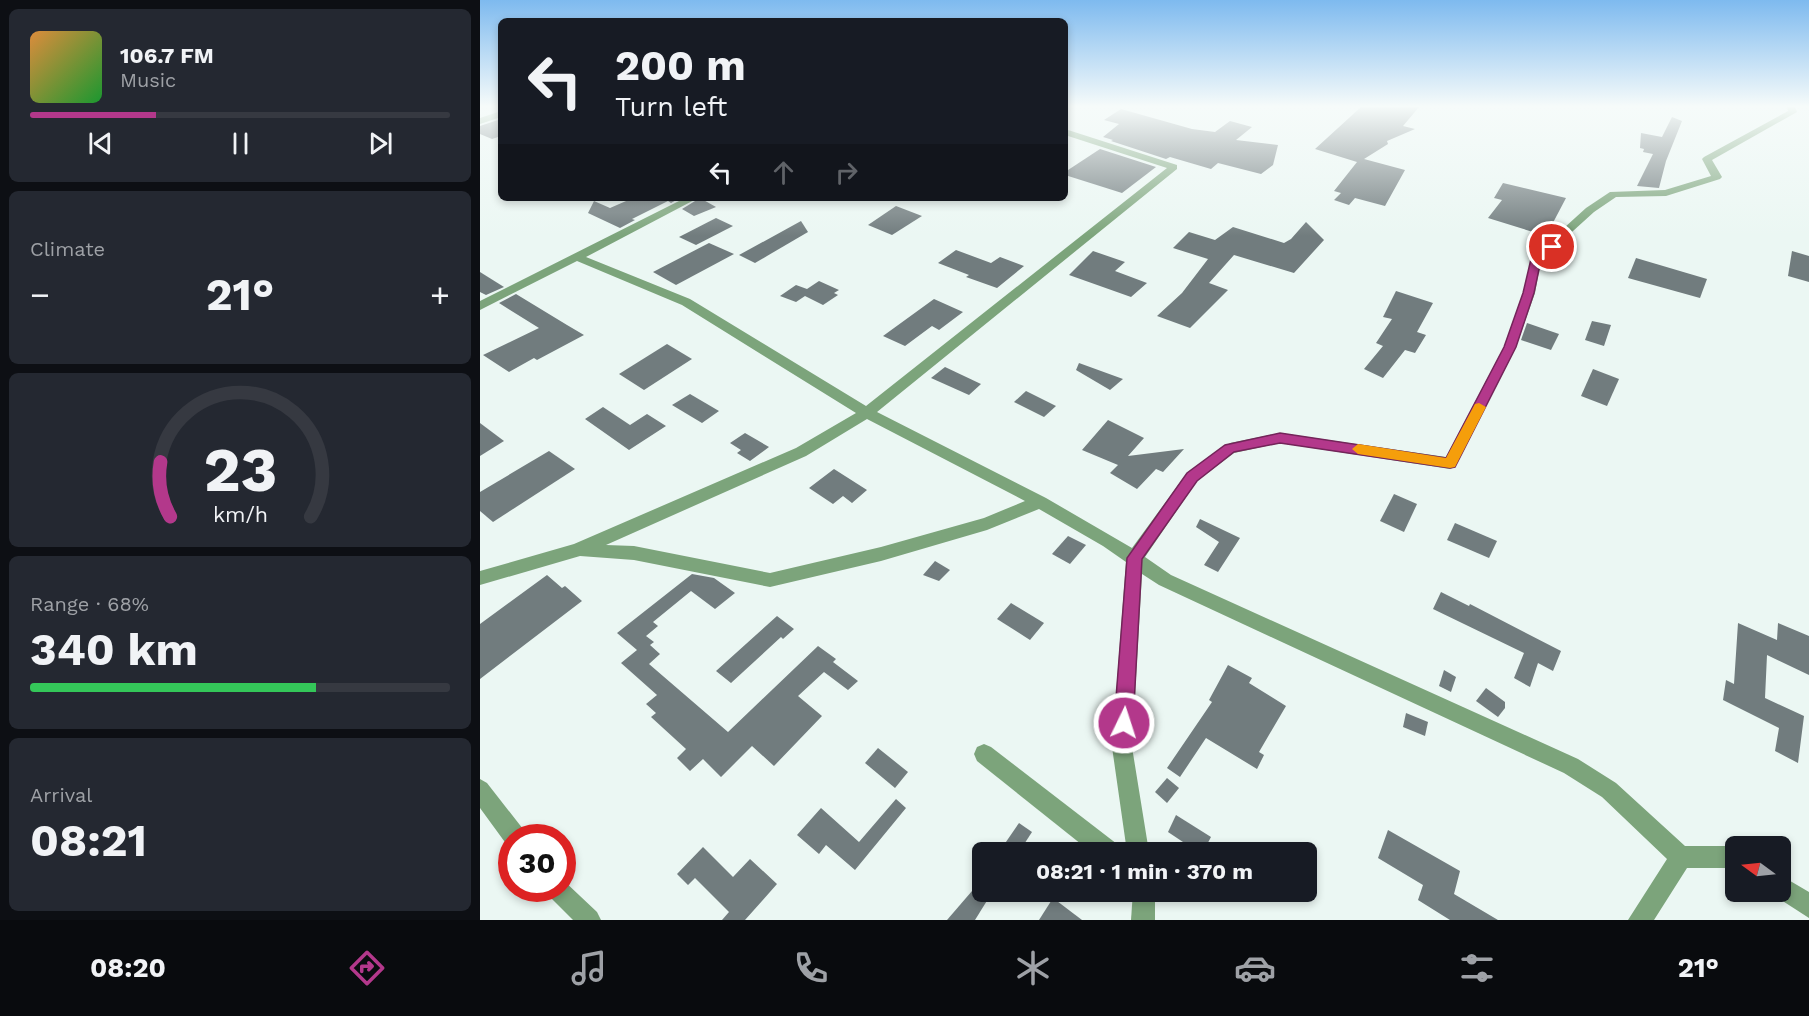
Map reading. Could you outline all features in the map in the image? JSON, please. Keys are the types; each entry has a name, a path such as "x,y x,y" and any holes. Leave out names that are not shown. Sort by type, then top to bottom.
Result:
{"street":[{"path":"480,578 578,550 801,452 867,413 1174,167 1121,150"},
{"path":"1136,842 1122,747 1135,558 1192,477 1230,448 1280,438 1450,463 1510,347 1529,293 1536,259 1590,210 1614,194 1666,193 1717,177 1707,159 1724,150"},
{"path":"480,306 687,201"},
{"path":"576,257 686,302 867,413 1040,502 1135,558 1165,580 1571,766 1609,790 1681,857 1725,856"},
{"path":"578,550 634,553 770,580 881,554 976,527 1040,502"},
{"path":"984,754 1096,842"},
{"path":"480,790 505,824"},
{"path":"1640,920 1681,857"},
{"path":"1791,894 1809,906"},
{"path":"571,902 589,920"},
{"path":"1143,920 1144,902"}],"building":[{"path":"1099,150 1156,167 1122,193 1068,176 1068,170"},
{"path":"1138,150 1277,150 1273,165 1261,174 1218,163 1211,169 1170,157 1166,159"},
{"path":"1318,150 1379,150 1364,159 1405,170 1385,206 1355,198 1349,205 1334,200 1341,193 1334,191 1357,162"},
{"path":"1644,150 1670,150 1659,188 1637,186 1653,154 1643,152"},
{"path":"1503,183 1566,198 1546,236 1488,218 1502,200 1494,198"},
{"path":"594,201 610,208 626,201 668,201 632,219 635,220 620,228 588,213"},
{"path":"695,201 705,201 716,207 694,216 682,209"},
{"path":"896,206 922,216 892,235 868,225"},
{"path":"716,218 733,226 696,245 679,237"},
{"path":"801,221 808,232 755,263 739,255"},
{"path":"1306,222 1324,240 1294,273 1234,255 1209,283 1228,290 1190,328 1157,316 1182,293 1208,259 1173,248 1189,232 1215,240 1233,227 1284,243 1291,239"},
{"path":"709,243 734,254 676,285 653,272"},
{"path":"956,250 991,263 1000,257 1024,266 997,288 966,277 969,275 938,263"},
{"path":"1093,251 1125,262 1115,271 1147,283 1131,297 1069,275"},
{"path":"1792,251 1809,256 1809,282 1788,276"},
{"path":"1636,258 1707,279 1700,298 1628,278"},
{"path":"480,272 504,287 486,295 480,292"},
{"path":"819,281 839,290 834,293 838,295 823,305 805,296 796,302 780,296 796,285 807,289"},
{"path":"1396,291 1433,303 1417,332 1426,335 1415,353 1405,350 1383,378 1364,369 1383,346 1376,343 1392,319 1383,317"},
{"path":"516,294 584,335 509,372 483,355 539,328 499,303"},
{"path":"934,299 963,312 939,330 932,326 905,346 883,336"},
{"path":"1592,321 1611,325 1604,346 1585,340"},
{"path":"1527,323 1559,334 1551,350 1521,340"},
{"path":"667,344 692,359 644,390 619,374"},
{"path":"1079,363 1123,379 1110,390 1076,370"},
{"path":"945,367 981,384 969,395 931,378"},
{"path":"1593,369 1619,379 1607,406 1581,396"},
{"path":"1026,391 1056,406 1044,417 1014,402"},
{"path":"690,394 719,411 702,423 672,405"},
{"path":"603,407 630,425 647,414 666,426 629,450 585,419"},
{"path":"1108,420 1144,438 1128,456 1184,449 1163,472 1156,469 1137,489 1110,473 1118,465 1082,450"},
{"path":"480,423 504,441 480,456"},
{"path":"745,433 769,447 750,461 737,453 741,450 730,443"},
{"path":"549,451 575,469 493,522 480,511 480,492"},
{"path":"834,469 867,490 852,503 843,496 833,504 809,488"},
{"path":"1394,494 1417,504 1404,532 1380,521"},
{"path":"1200,519 1240,538 1218,572 1204,565 1219,542 1196,527"},
{"path":"1455,523 1497,541 1489,558 1447,540"},
{"path":"1068,536 1086,545 1070,564 1052,554"},
{"path":"935,561 950,570 939,581 923,575"},
{"path":"692,574 714,578 735,593 715,609 691,591 653,622 658,626 646,636 654,642 650,645 660,654 649,664 728,732 818,646 836,659 833,662 858,681 848,690 824,672 798,696 822,716 774,766 752,746 721,777 703,759 690,771 677,758 686,749 651,717 656,713 646,704 657,695 621,663 637,650 617,633"},
{"path":"547,575 562,588 565,586 582,601 480,679 480,624"},
{"path":"1441,592 1469,606 1470,604 1561,651 1553,671 1538,663 1530,687 1514,678 1524,653 1433,609"},
{"path":"1011,603 1044,623 1030,640 997,619"},
{"path":"777,616 794,629 783,639 781,637 731,683 716,671"},
{"path":"1738,623 1777,640 1778,623 1809,636 1809,675 1767,655 1765,698 1804,716 1798,763 1775,751 1779,728 1723,700 1726,680 1734,684"},
{"path":"1228,665 1252,678 1249,683 1286,706 1259,752 1264,755 1257,769 1206,738 1180,777 1167,768 1212,702 1209,700"},
{"path":"1444,670 1456,677 1451,692 1439,686"},
{"path":"1486,688 1505,702 1505,708 1498,717 1476,701"},
{"path":"1406,713 1428,722 1425,736 1403,727"},
{"path":"878,748 908,772 895,788 865,763"},
{"path":"1167,778 1179,788 1167,803 1155,792"},
{"path":"896,799 906,808 855,870 826,845 819,854 797,835 821,808 859,842"},
{"path":"1176,815 1211,837 1208,842 1183,842 1168,832"},
{"path":"1019,823 1032,832 1026,842 1006,842"},
{"path":"1388,830 1460,871 1454,894 1498,920 1450,920 1418,900 1423,885 1378,858"},
{"path":"703,847 733,877 750,859 777,884 745,920 722,920 729,912 695,878 688,885 677,874"},
{"path":"972,891 972,902 986,902 975,920 947,920"},
{"path":"1050,902 1058,902 1082,920 1039,920"}],"slow traffic":[{"path":"1358,449 1450,463 1479,407"}],"route":[{"path":"1124,723 1135,558 1192,477 1230,448 1280,438 1450,463 1510,347 1529,293 1536,259 1552,247"}]}
